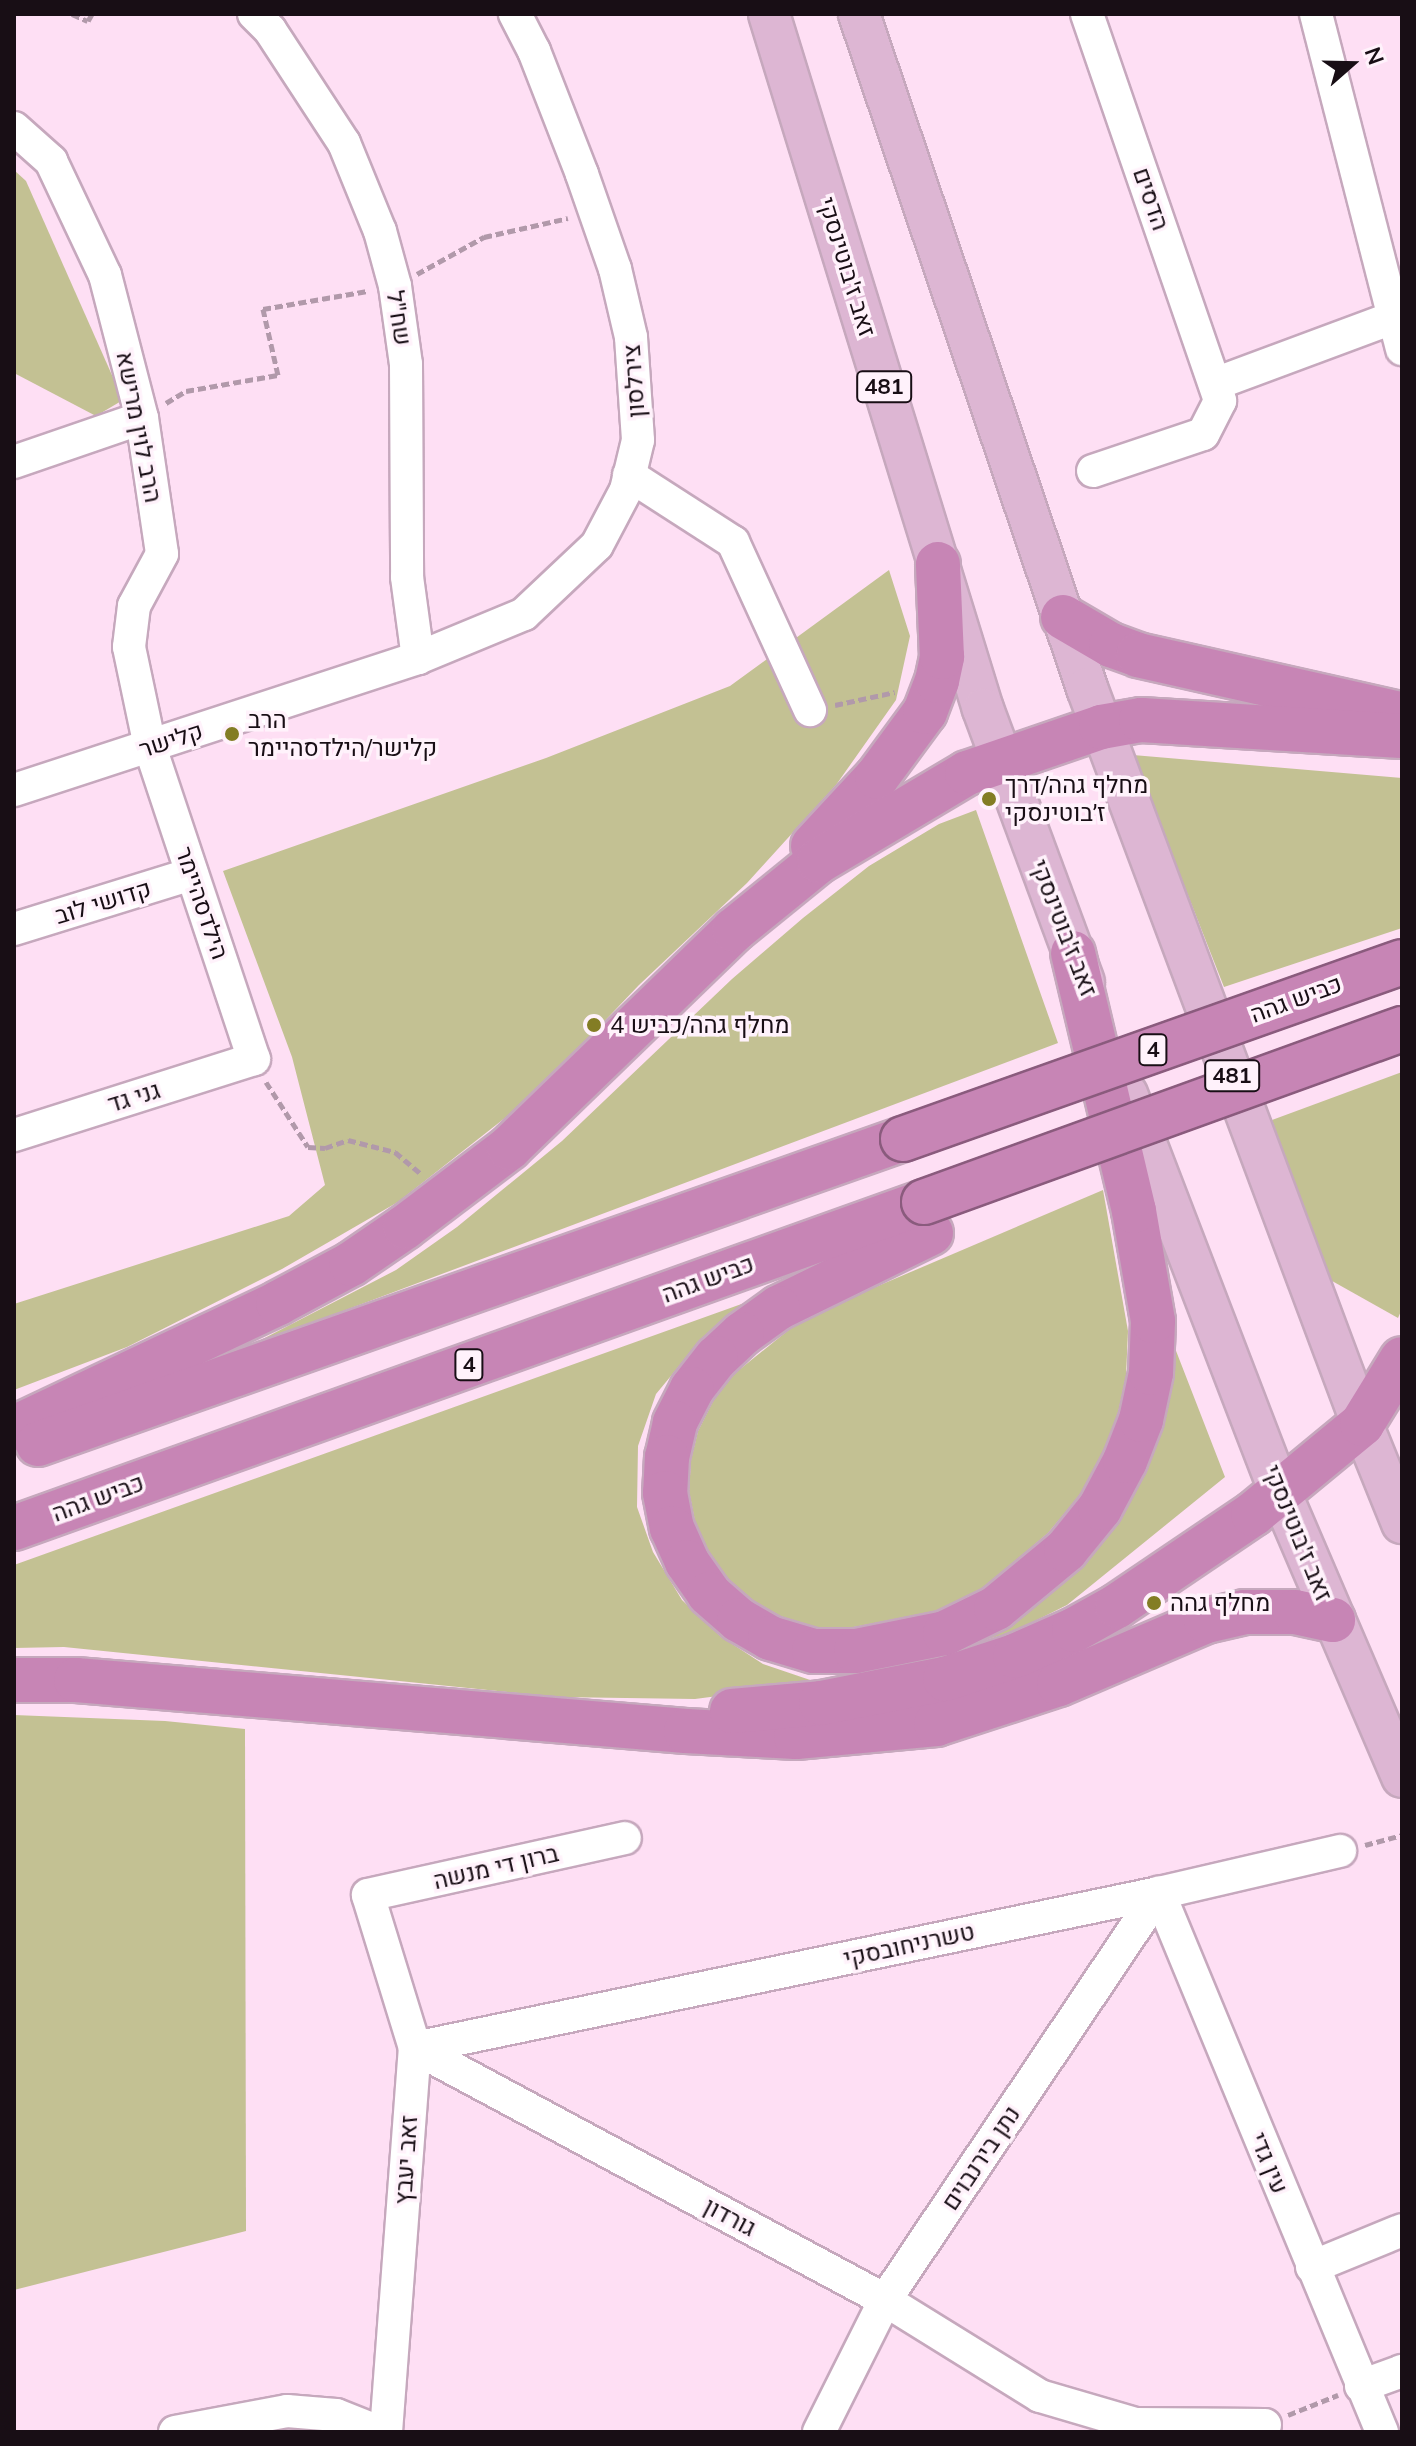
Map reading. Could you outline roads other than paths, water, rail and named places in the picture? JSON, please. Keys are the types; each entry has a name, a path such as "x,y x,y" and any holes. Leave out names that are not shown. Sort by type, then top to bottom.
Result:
{"highway":[{"path":"14,1428 278,1303 351,1264 509,1148 734,930 877,777 925,712 942,657 938,564"},
{"path":"1063,617 1111,645 1138,655 1402,714"},
{"path":"734,930 819,861 878,823 967,773 1101,727 1141,720 1184,720 1402,736"},
{"path":"928,1217 742,1334 708,1368 675,1423 667,1457 665,1493 672,1528 687,1562 709,1594 739,1620 770,1638 814,1651 856,1651 945,1633 996,1608 1066,1550 1100,1508 1125,1461 1141,1420 1151,1373 1153,1321 1134,1211 1073,953"},
{"name":"כביש גהה","path":"14,1452 1402,962"},
{"name":"כביש גהה","path":"14,1528 928,1217 1227,1091 1402,1029"},
{"path":"510,1716 737,1711 850,1699 945,1679 1015,1656 1117,1606 1253,1514 1362,1424 1402,1359"},
{"path":"14,1680 76,1680 796,1737 936,1724 1000,1705 1206,1621 1244,1612 1295,1612 1333,1620"}],"main road":[{"name":"זאב ז'בוטינסקי","path":"769,14 1001,759 1280,1492 1402,1777"},
{"name":"481","path":"859,14 1101,727 1402,1523"}],"street":[{"name":"שח\"ל","path":"254,14 270,30 344,143 380,231 395,286 406,364 407,577 418,658"},
{"name":"צירלסון","path":"418,658 524,614 597,545 626,490 638,440 631,337 615,269 534,51 515,14"},
{"name":"הדסים","path":"1087,14 1220,401 1203,434 1093,471"},
{"path":"1316,14 1388,249 1392,318 1402,349"},
{"name":"הרב לוין מרישא","path":"14,128 51,161 105,275 142,418 162,554 134,606 129,647 150,747"},
{"path":"1215,384 1392,318"},
{"path":"14,462 142,418"},
{"path":"629,475 733,542 810,710"},
{"name":"קלישר","path":"14,790 418,658"},
{"name":"הילדסהיימר","path":"150,747 251,1060"},
{"name":"קדושי לוב","path":"14,929 192,874"},
{"name":"גני גד","path":"14,1135 251,1060"},
{"name":"ברון די מנשה","path":"368,1895 625,1838"},
{"name":"טשרניחובסקי","path":"415,2048 1159,1893 1340,1851"},
{"name":"עין גדי","path":"1159,1893 1382,2432"},
{"name":"נתן בירנבוים","path":"819,2432 885,2300 1159,1893"},
{"name":"זאב יעבץ","path":"368,1895 415,2048 386,2432"},
{"name":"גורדון","path":"415,2048 885,2300 1040,2396 1136,2428 1265,2425"},
{"path":"1312,2267 1402,2230"},
{"path":"1361,2386 1402,2371"},
{"path":"175,2432 287,2411 336,2415 379,2432"}],"place":[{"name":"הרב קלישר/הילדסהיימר","path":"232,734"},
{"name":"מחלף גהה/דרך ז׳בוטינסקי","path":"989,799"},
{"name":"מחלף גהה/כביש 4","path":"594,1025"},
{"name":"מחלף גהה","path":"1154,1603"}]}
